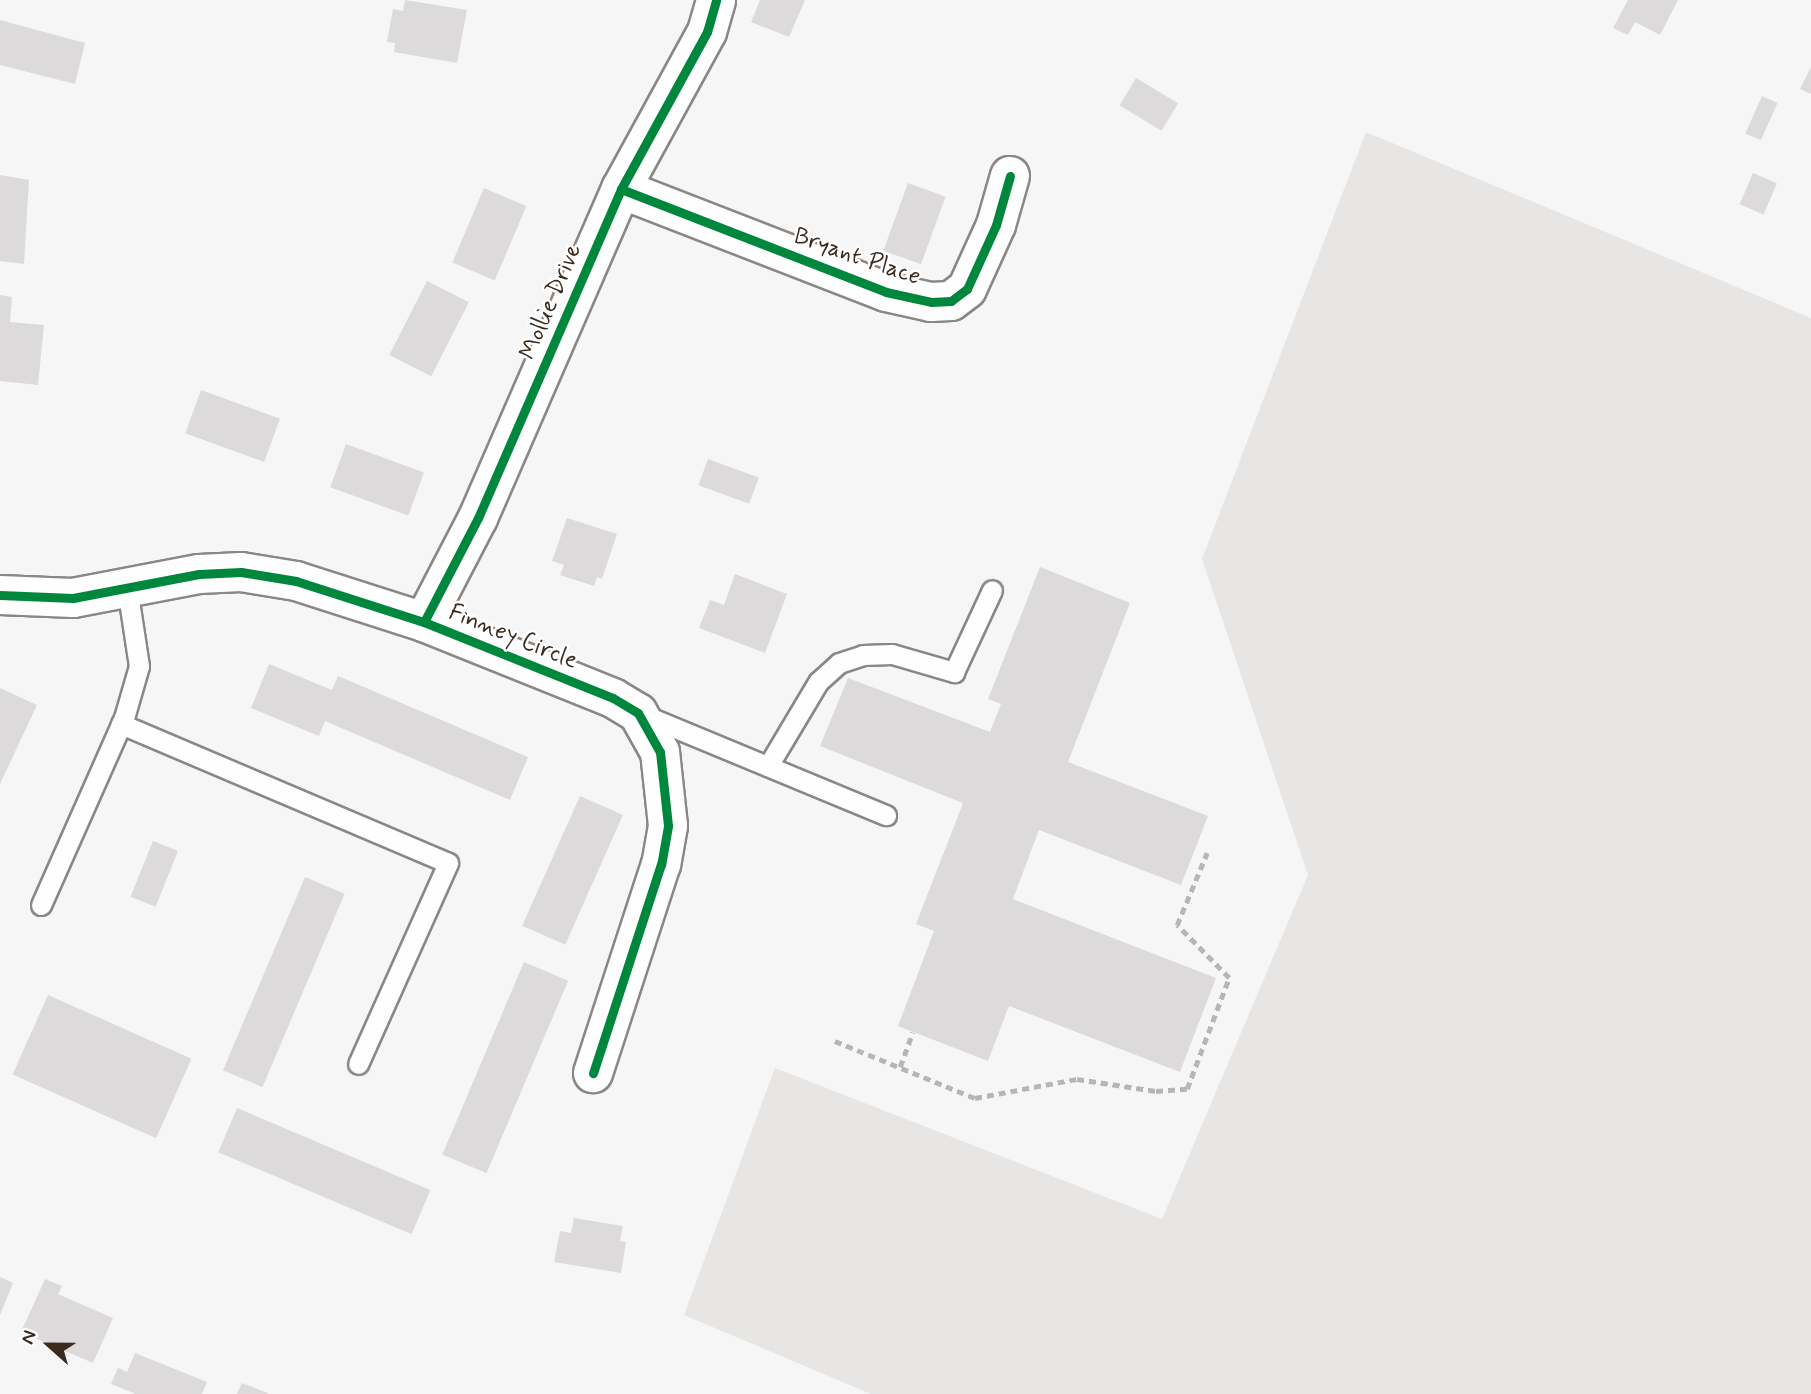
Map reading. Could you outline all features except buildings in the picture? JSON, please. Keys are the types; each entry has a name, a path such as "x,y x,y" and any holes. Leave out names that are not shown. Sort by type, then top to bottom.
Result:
{"street":[{"name":"Mollie Drive","path":"424,622 478,518 621,189 707,32 716,0"},
{"name":"Bryant Place","path":"621,189 886,292 931,302 951,301 967,289 996,225 1010,176"},
{"name":"Finney Circle","path":"0,595 73,598 199,573 241,572 296,581 424,622 613,698 638,712"},
{"path":"593,1073 661,864 668,826 660,752 638,712"}],"lane":[{"path":"41,905 121,724 139,666 127,588"},
{"path":"768,766 818,682 839,663 863,655 892,654 954,672 992,590"},
{"path":"638,712 886,815"},
{"path":"121,724 447,863 358,1064"}],"path":[{"path":"835,1041 975,1098 1077,1079 1156,1091 1186,1089 1229,978 1177,925 1207,853"},
{"path":"900,1067 913,1032"}],"shaded area":[{"path":"1366,132 1811,318 1811,1394 871,1394 684,1315 775,1068 1162,1219 1308,875 1202,559"}],"cycle path":[{"path":"424,622 478,518 621,189 707,32 716,0"},
{"path":"621,189 886,292 931,302 951,301 967,289 996,225 1010,176"},
{"path":"0,595 73,598 199,574 241,572 296,581 424,622 613,698 638,713 660,752 668,826 661,864 593,1073"}]}
